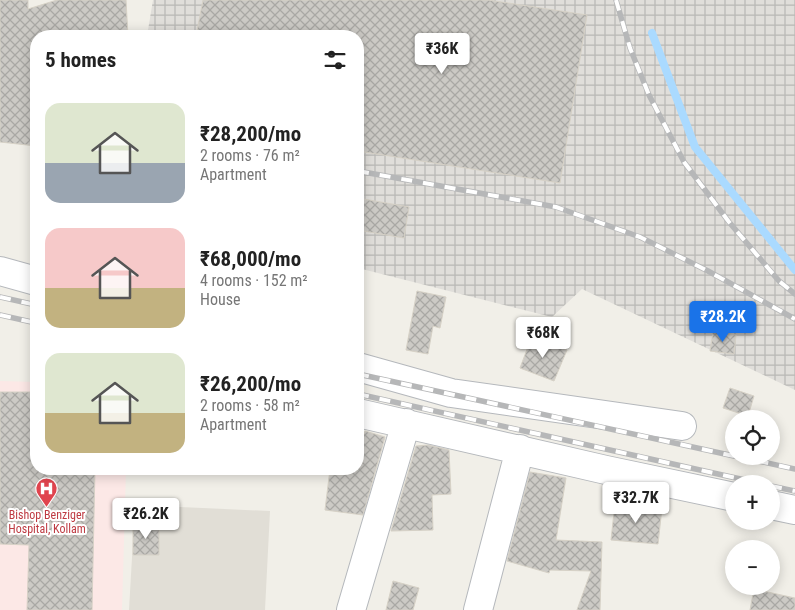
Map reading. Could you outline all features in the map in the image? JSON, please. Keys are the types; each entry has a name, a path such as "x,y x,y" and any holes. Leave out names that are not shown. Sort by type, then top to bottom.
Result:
{"street":[{"path":"0,271 30,279"},
{"path":"364,369 451,393 682,426"},
{"path":"364,414 725,495"},
{"path":"351,610 406,424"},
{"path":"478,610 520,449"},
{"path":"780,507 795,510"}],"shaded area":[{"path":"153,0 795,0 795,390 582,289 552,317 364,270 364,30 148,30"},
{"name":"Bishop Benziger Hospital, Kollam","path":"0,381 30,382 30,475 126,475 122,610 0,610"},
{"path":"135,505 270,511 265,610 129,610"}],"building":[{"path":"0,0 28,0 28,9 57,0 126,0 128,30 30,30 30,145 0,142"},
{"path":"203,0 488,0 587,15 560,183 364,152 364,30 197,30"},
{"path":"364,199 409,207 404,238 364,231"},
{"path":"417,291 446,297 440,328 433,326 428,354 406,350"},
{"path":"713,332 736,335 734,354 710,351"},
{"path":"532,336 567,350 554,381 520,368"},
{"path":"730,388 754,396 750,410 729,410 723,408"},
{"name":"Bishop Benziger Hospital, Kollam","path":"0,392 30,392 30,475 95,475 92,610 27,610 29,545 0,544"},
{"path":"365,431 385,437 363,515 325,510 329,475 364,475"},
{"path":"428,445 449,450 451,494 432,495 433,530 391,531 416,446"},
{"path":"530,472 566,478 556,540 602,542 600,610 577,610 591,571 550,570 549,573 507,561"},
{"path":"615,503 662,508 658,544 611,540"},
{"path":"133,524 159,525 159,555 133,555"},
{"path":"393,581 419,588 413,610 386,610"},
{"path":"753,595 780,595 795,598 795,610 750,610"}],"waterway":[{"path":"652,33 695,147 795,270"}],"railway":[{"path":"616,0 630,48 649,95 684,162 729,222 779,281 795,294"},
{"path":"364,172 556,207 640,237 708,271 795,319"},
{"path":"0,297 30,304"},
{"path":"0,315 30,322"},
{"path":"364,375 725,454"},
{"path":"364,395 725,476"},
{"path":"777,465 795,469"},
{"path":"780,488 795,491"}],"place":[{"name":"Bishop Benziger Hospital, Kollam","path":"47,507"}]}
